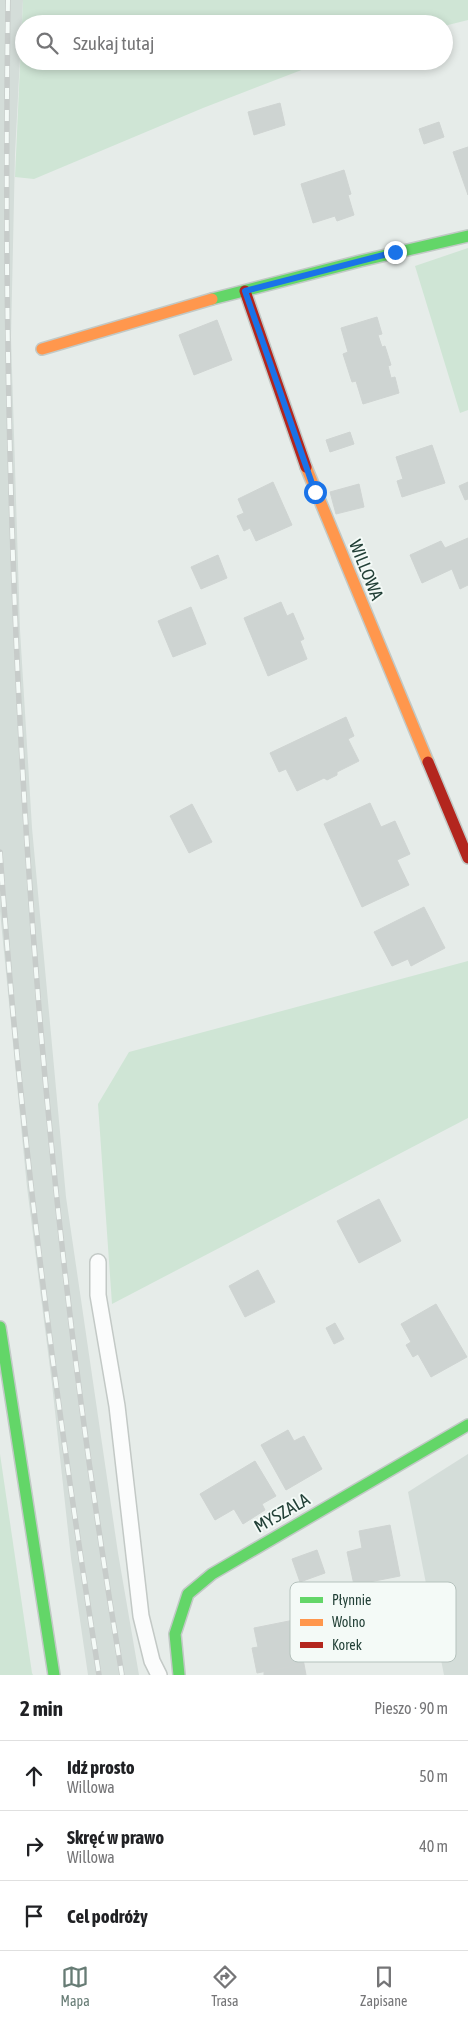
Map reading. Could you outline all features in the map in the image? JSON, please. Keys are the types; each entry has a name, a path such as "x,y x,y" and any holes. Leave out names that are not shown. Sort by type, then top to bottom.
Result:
{"street":[{"path":"42,349 144,317 395,252 468,236"},
{"name":"WILLOWA","path":"245,291 315,492 468,858"},
{"path":"0,1327 54,1675"},
{"name":"MYSZALA","path":"179,1675 175,1634 188,1594 212,1574 468,1425"}],"lane":[{"path":"98,1262 98,1295 117,1406 141,1616 152,1661 159,1675"}],"shaded area":[{"path":"0,0 23,0 22,15 15,15 15,70 19,70 15,154 11,337 20,630 32,828 66,1197 118,1553 139,1675 88,1675 71,1558 52,1384 27,1187 0,911"},
{"path":"468,1454 468,1675 444,1675 441,1662 456,1662 456,1582 426,1582 408,1492"}],"green space":[{"path":"23,0 468,0 468,20 453,24 453,15 22,15"},
{"path":"20,70 302,70 203,108 34,179 15,177"},
{"path":"468,248 468,410 460,413 415,266"},
{"path":"468,961 468,1118 112,1304 98,1104 129,1052"},
{"path":"0,1454 32,1673 33,1675 0,1675"}],"building":[{"path":"280,103 285,125 254,135 248,112"},
{"path":"439,122 444,137 424,144 419,129"},
{"path":"468,147 468,195 453,152"},
{"path":"344,170 351,194 348,195 354,215 337,221 335,216 313,223 301,184"},
{"path":"377,317 382,334 378,335 382,347 385,346 391,365 388,366 391,378 395,377 399,393 363,404 356,381 352,382 343,354 348,352 341,328"},
{"path":"217,320 232,360 194,375 179,335"},
{"path":"350,432 354,444 330,452 326,440"},
{"path":"432,445 445,483 402,497 397,481 403,479 396,457"},
{"path":"273,482 292,525 256,541 250,528 244,531 237,516 244,513 238,499"},
{"path":"468,482 468,499 465,500 459,486"},
{"path":"359,484 364,507 336,514 330,492"},
{"path":"468,538 468,585 460,589 452,569 422,583 410,555 441,541 445,548"},
{"path":"218,555 227,578 201,589 191,567"},
{"path":"281,602 287,616 293,613 304,639 300,641 307,659 268,676 244,618"},
{"path":"191,607 206,644 173,657 158,621"},
{"path":"346,717 354,736 348,739 359,761 337,772 337,775 327,780 324,778 297,791 286,769 279,772 270,753"},
{"path":"370,803 381,827 395,821 410,854 397,860 409,885 362,907 324,824"},
{"path":"192,804 212,842 189,853 170,816"},
{"path":"424,907 445,948 411,966 408,959 392,966 374,932"},
{"path":"379,1199 401,1241 359,1263 337,1221"},
{"path":"258,1270 275,1302 245,1317 229,1286"},
{"path":"436,1304 467,1357 431,1377 418,1354 413,1357 406,1345 411,1342 401,1324"},
{"path":"335,1323 344,1339 334,1344 326,1328"},
{"path":"288,1430 294,1441 304,1436 322,1469 286,1490 261,1445"},
{"path":"255,1461 276,1496 262,1504 265,1510 243,1524 234,1509 215,1520 200,1494"},
{"path":"390,1525 400,1576 369,1582 353,1582 347,1552 362,1548 359,1531"},
{"path":"317,1550 325,1573 300,1582 292,1559"},
{"path":"290,1621 290,1662 304,1662 304,1664 257,1673 252,1648 258,1647 254,1628"},
{"path":"304,1664 306,1675 264,1675 264,1672"}],"railway":[{"path":"8,0 9,421 16,631 27,841 43,1050 63,1259 90,1467 122,1675"},
{"path":"0,852 17,1059 40,1265 99,1675"}],"traffic: fast":[{"path":"212,299 360,261 468,236"},
{"path":"0,1327 54,1675"},
{"path":"179,1675 175,1634 188,1594 212,1574 468,1425"}],"traffic: slow":[{"path":"42,349 212,299"},
{"path":"306,467 428,762"}],"traffic: jam":[{"path":"245,291 306,467"},
{"path":"428,762 468,858"}],"route":[{"path":"315,492 245,291 395,252"}]}
